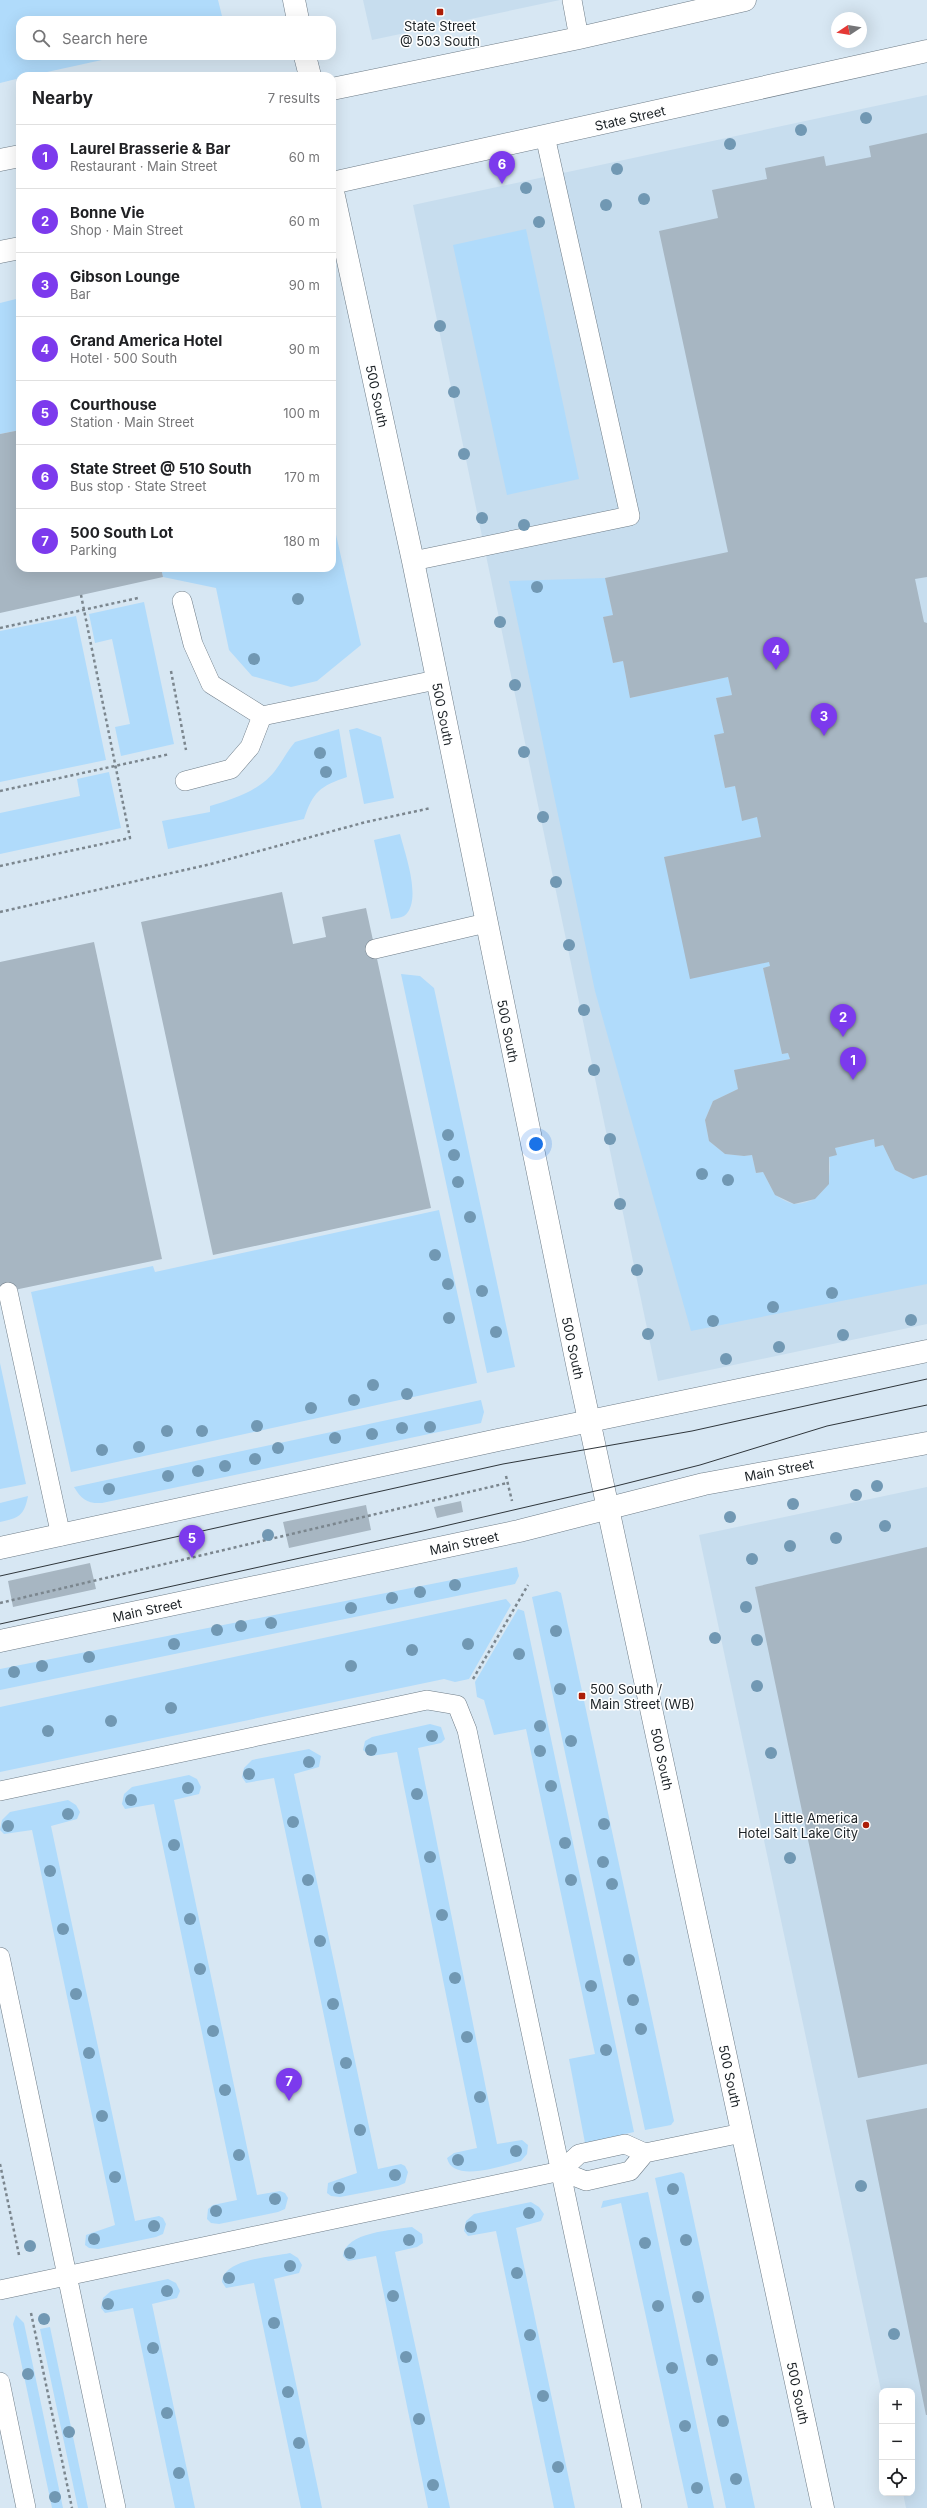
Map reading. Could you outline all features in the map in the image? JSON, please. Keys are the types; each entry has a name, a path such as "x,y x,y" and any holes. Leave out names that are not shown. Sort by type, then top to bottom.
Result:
{"main road":[{"path":"294,0 297,16"},
{"path":"336,88 579,38 746,0"},
{"name":"State Street","path":"336,182 927,51"},
{"path":"306,60 309,72"},
{"path":"0,160 16,157"},
{"name":"500 South","path":"336,205 414,561 436,680 589,1420 823,2508"},
{"path":"0,252 16,249"},
{"path":"0,1548 61,1536 589,1420 927,1351"},
{"name":"Main Street","path":"0,1641 519,1531 712,1483 927,1443"}],"lane":[{"path":"572,0 579,38"},
{"path":"414,561 630,516 545,136"},
{"path":"182,601 193,644 211,684 262,716 436,680"},
{"path":"184,781 231,769 250,747 262,716"},
{"path":"375,949 486,923"},
{"path":"8,1292 61,1536"},
{"path":"0,1791 427,1700 457,1705 467,1730 632,2508"},
{"path":"0,1957 116,2508"},
{"path":"0,2290 561,2171 580,2154 625,2144 645,2153 742,2133"},
{"path":"561,2171 586,2181 630,2171 645,2153"},
{"path":"0,2382 26,2508"}],"path":[{"path":"0,866 130,838 81,595"},
{"path":"0,628 138,598"},
{"path":"169,664 187,750 180,752"},
{"path":"0,791 172,753"},
{"path":"0,912 211,864 366,822 461,802"},
{"path":"506,1476 512,1502"},
{"path":"0,1603 507,1483"},
{"path":"457,1705 528,1585"},
{"path":"0,2164 72,2508"}],"shaded area":[{"path":"0,0 218,0 222,16 16,16 16,60 102,60 47,72 16,72 16,79 0,83"},
{"path":"363,0 560,0 372,40"},
{"path":"927,95 927,1324 658,1381 413,205"},
{"path":"526,229 579,479 507,495 453,245"},
{"path":"16,299 16,431 0,434 0,303"},
{"path":"336,535 361,645 317,681 291,687 252,676 229,650 216,588 163,577 162,572 336,572"},
{"path":"605,578 613,615 603,617 613,663 623,661 630,698 728,677 732,695 716,698 724,733 714,736 725,788 735,786 742,820 757,817 761,837 664,857 769,962 770,966 763,968 782,1054 788,1053 790,1059 734,1070 738,1089 713,1101 705,1120 709,1141 725,1154 744,1156 752,1155 756,1173 763,1172 775,1195 787,1202 795,1204 812,1200 824,1190 829,1174 829,1157 836,1155 835,1148 874,1139 875,1147 883,1145 895,1170 913,1179 927,1175 927,1284 691,1331 595,991 509,581"},
{"path":"144,602 174,744 121,756 115,727 130,724 112,639 95,643 89,614"},
{"path":"76,616 106,760 0,782 0,631"},
{"path":"357,728 381,737 394,798 364,804 349,730"},
{"path":"339,729 347,777 324,787 319,791 314,796 304,819 168,849 162,821 210,812 210,806 247,793 271,776 295,742"},
{"path":"109,772 121,828 0,854 0,813 80,796 77,779"},
{"path":"400,834 411,877 412,900 409,909 404,916 391,919 374,840"},
{"path":"401,974 420,976 434,988 515,1367 487,1373"},
{"path":"439,1210 477,1383 71,1472 31,1292 153,1266 155,1272"},
{"path":"0,1363 26,1484 0,1489"},
{"path":"481,1400 484,1412 481,1423 102,1503 93,1503 85,1500 79,1495 74,1487"},
{"path":"927,1487 927,2508 906,2508 904,2496 915,2496 915,2388 881,2388 699,1535"},
{"path":"28,1496 25,1508 20,1515 0,1522 0,1503"},
{"path":"517,1567 519,1576 515,1584 0,1690 0,1669"},
{"path":"557,1591 561,1593 674,2121 671,2125 645,2130 532,1597"},
{"path":"506,1599 511,1605 469,1679 455,1682 444,1679 0,1772 0,1707"},
{"path":"518,1609 524,1611 634,2132 585,2143 569,2059 595,2054 526,1729 494,1735 484,1700 477,1697 475,1682"},
{"path":"430,1724 441,1727 445,1739 441,1743 418,1748 497,2144 522,2140 528,2145 527,2154 521,2161 480,2171 459,2170 451,2166 447,2158 454,2153 477,2148 397,1752 371,1756 363,1750 365,1741 372,1737"},
{"path":"309,1749 321,1756 319,1767 294,1774 378,2169 401,2164 405,2166 408,2172 405,2183 398,2186 340,2197 331,2196 327,2193 328,2183 357,2173 274,1778 246,1783 242,1777 244,1768 252,1760"},
{"path":"189,1775 197,1779 201,1787 199,1794 174,1800 257,2195 280,2191 285,2193 288,2198 285,2209 278,2212 219,2224 211,2223 207,2219 208,2209 213,2205 237,2200 154,1804 125,1809 122,1804 124,1794 132,1787"},
{"path":"68,1800 76,1805 80,1812 77,1819 51,1826 135,2221 159,2216 163,2218 166,2224 163,2234 156,2237 98,2249 89,2248 85,2245 86,2235 115,2225 32,1830 4,1834 0,1830 2,1820 10,1812"},
{"path":"681,2172 684,2174 755,2508 726,2508 655,2178"},
{"path":"648,2192 714,2508 688,2508 621,2203 601,2208 603,2201"},
{"path":"531,2202 539,2207 544,2214 541,2221 516,2228 575,2508 554,2508 496,2231 468,2236 464,2231 466,2221 474,2214"},
{"path":"412,2227 422,2234 423,2243 417,2247 395,2252 450,2508 428,2508 376,2256 348,2261 343,2256 346,2248 352,2242 361,2237 382,2231"},
{"path":"290,2253 298,2258 302,2265 299,2273 274,2279 322,2508 301,2508 254,2283 226,2288 222,2282 224,2274 230,2268 239,2264 249,2260"},
{"path":"168,2279 176,2283 180,2291 177,2298 152,2304 195,2508 175,2508 133,2308 105,2313 101,2308 103,2298 111,2291"},
{"path":"16,2315 24,2323 63,2508 52,2508 13,2324"},
{"path":"50,2327 88,2508 78,2508 40,2329"}],"building":[{"path":"927,133 927,577 915,579 924,622 927,623 927,1175 913,1179 895,1170 883,1145 875,1147 874,1139 835,1148 837,1155 829,1157 829,1184 815,1199 794,1204 775,1195 763,1172 756,1173 752,1155 744,1156 725,1154 709,1141 705,1120 713,1101 738,1089 734,1070 790,1059 788,1053 782,1054 763,968 770,966 769,962 690,979 664,857 761,837 757,817 742,821 735,786 725,788 714,735 724,733 716,698 732,695 728,677 630,698 623,661 613,663 603,617 613,615 605,578 728,552 659,231 718,218 712,190 767,179 765,168 824,156 826,166 871,157 869,146"},
{"path":"16,431 16,572 162,572 163,577 0,613 0,434"},
{"path":"282,892 293,944 326,937 322,917 366,908 431,1208 213,1255 141,922"},
{"path":"94,942 162,1259 0,1293 0,962"},
{"path":"461,1501 463,1512 437,1518 434,1507"},
{"path":"366,1505 371,1530 289,1548 283,1522"},
{"name":"Little America Hotel Salt Lake City","path":"927,1547 927,2064 858,2078 755,1587"},
{"path":"90,1563 96,1589 13,1607 8,1581"},
{"path":"927,2108 927,2415 926,2415 866,2120"}],"tram line":[{"path":"0,1576 503,1464 692,1431 927,1379"},
{"path":"0,1624 423,1531 604,1489 700,1465 827,1426 927,1405"}],"place":[{"name":"State Street @ 503 South","path":"440,12"},
{"name":"State Street @ 510 South","path":"502,184"},
{"name":"Grand America Hotel","path":"776,670"},
{"name":"Gibson Lounge","path":"824,736"},
{"name":"Bonne Vie","path":"843,1037"},
{"name":"Laurel Brasserie & Bar","path":"853,1080"},
{"name":"Courthouse","path":"192,1558"},
{"name":"500 South / Main Street (WB)","path":"582,1696"},
{"name":"Little America Hotel Salt Lake City","path":"866,1825"},
{"name":"500 South Lot","path":"289,2101"}]}
